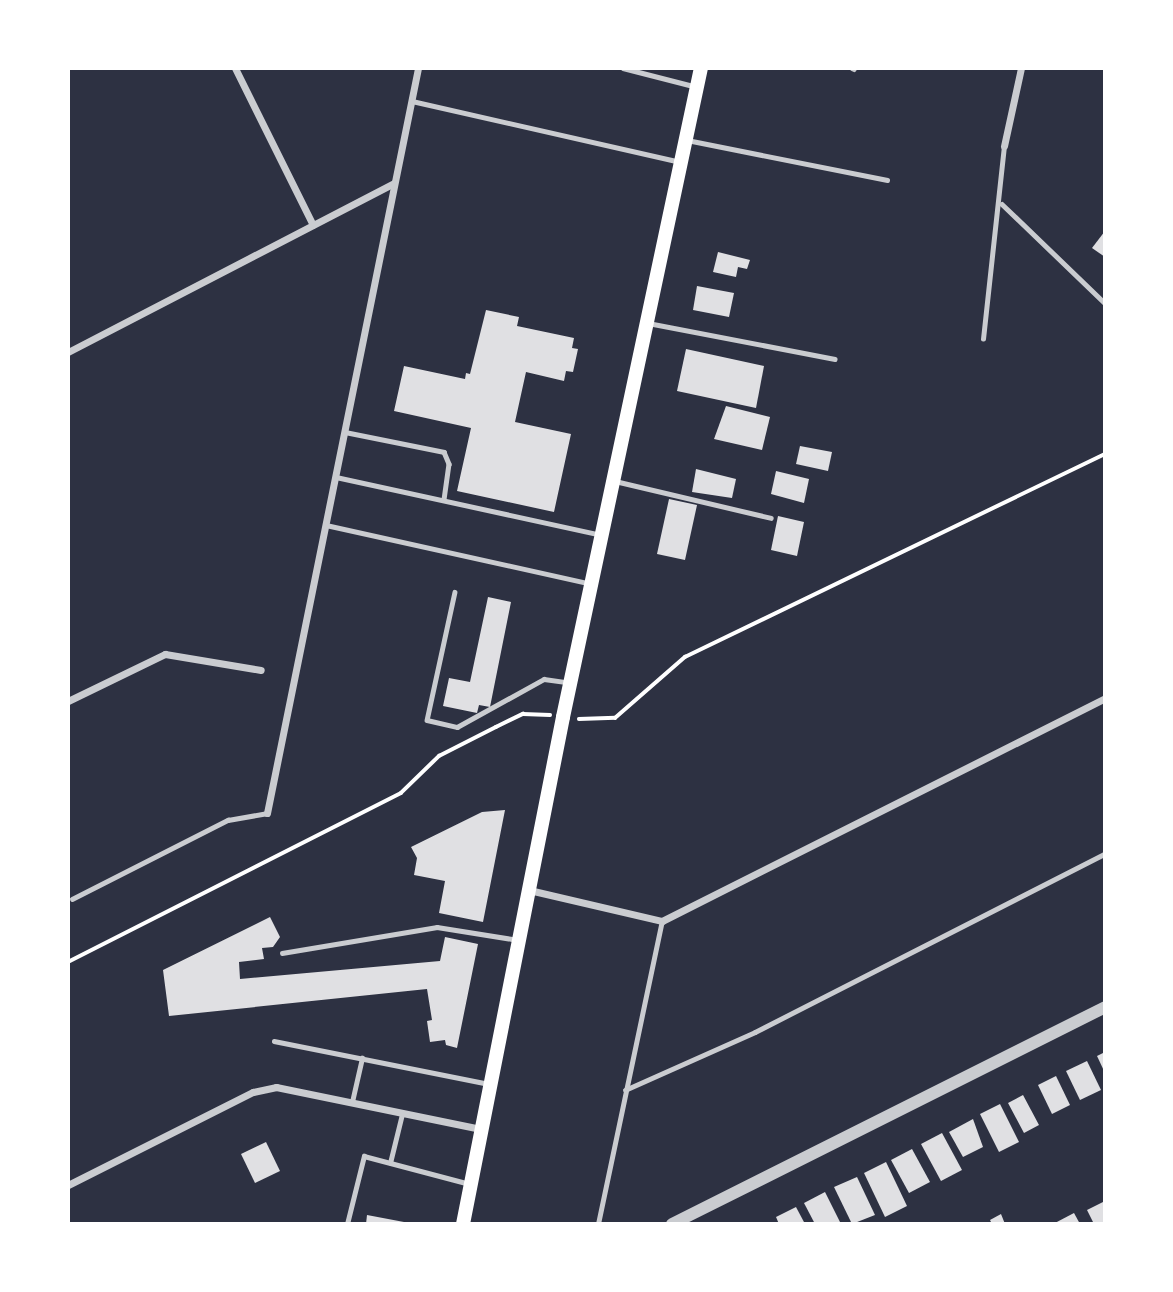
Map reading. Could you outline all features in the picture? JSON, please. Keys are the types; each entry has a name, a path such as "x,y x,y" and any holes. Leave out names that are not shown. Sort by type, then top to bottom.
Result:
{"main road":[{"path":"463,1224 570,682 701,68"}],"street":[{"path":"235,68 313,225"},
{"path":"267,813 418,68"},
{"path":"1004,146 1021,68"},
{"path":"68,352 394,183"},
{"path":"68,701 165,654 261,670"},
{"path":"528,890 662,921 1105,698"},
{"path":"673,1224 1105,1007"},
{"path":"68,1185 253,1092 275,1087 481,1129"}],"lane":[{"path":"623,68 697,87"},
{"path":"411,101 681,162"},
{"path":"686,140 887,180"},
{"path":"983,339 1001,203 1004,146"},
{"path":"1001,203 1105,303"},
{"path":"647,322 835,359"},
{"path":"345,432 444,452 449,464 444,499"},
{"path":"336,477 601,535"},
{"path":"613,480 771,518"},
{"path":"326,525 591,584"},
{"path":"455,592 427,720 457,727 544,679 570,682"},
{"path":"72,899 228,820 267,813"},
{"path":"625,1090 755,1032 1105,854"},
{"path":"598,1224 662,921"},
{"path":"282,953 437,926 519,940"},
{"path":"274,1041 489,1084"},
{"path":"352,1103 362,1058"},
{"path":"390,1163 402,1114"},
{"path":"347,1224 364,1156 471,1184"}],"path":[{"path":"592,720 615,718 657,677 685,657 1105,454"},
{"path":"68,962 401,793 439,756 536,712"}],"building":[{"path":"1105,231 1105,257 1092,248"},
{"path":"718,252 750,260 747,269 738,267 736,277 713,272"},
{"path":"697,286 734,293 729,317 693,310"},
{"path":"486,310 519,317 517,326 574,338 572,348 578,349 573,372 566,371 564,381 526,372 515,422 571,434 554,512 457,491 471,428 394,411 404,366 465,379 466,373 470,374"},
{"path":"686,349 764,366 756,408 677,391"},
{"path":"726,406 770,417 762,450 714,439"},
{"path":"800,446 832,452 828,471 796,464"},
{"path":"696,469 736,479 732,498 692,492"},
{"path":"776,471 809,479 804,503 771,494"},
{"path":"669,499 697,505 685,560 657,554"},
{"path":"778,516 804,522 797,556 771,550"},
{"path":"488,597 511,602 490,707 479,705 477,713 443,706 449,678 470,682"},
{"path":"505,810 483,922 439,913 445,881 414,875 417,858 411,847 482,812"},
{"path":"270,917 280,937 273,947 262,948 264,959 239,962 240,979 440,961 445,937 478,944 457,1048 446,1045 445,1040 430,1042 427,1021 432,1020 427,989 169,1016 163,970"},
{"path":"1105,1052 1105,1073 1097,1056"},
{"path":"1087,1061 1101,1090 1080,1100 1066,1071"},
{"path":"1056,1076 1070,1105 1052,1114 1038,1085"},
{"path":"1023,1095 1039,1125 1024,1133 1008,1103"},
{"path":"1000,1104 1019,1142 999,1152 980,1114"},
{"path":"973,1119 983,1147 963,1157 949,1132"},
{"path":"942,1133 962,1170 941,1181 921,1144"},
{"path":"266,1142 280,1171 255,1183 241,1154"},
{"path":"912,1149 930,1182 909,1193 891,1160"},
{"path":"886,1162 907,1206 885,1217 864,1173"},
{"path":"857,1177 875,1215 852,1224 834,1187"},
{"path":"825,1192 841,1224 815,1224 804,1203"},
{"path":"1105,1201 1105,1224 1094,1224 1087,1210"},
{"path":"796,1207 805,1224 779,1224 776,1217"},
{"path":"1074,1213 1080,1224 1053,1224"},
{"path":"1001,1214 1005,1224 992,1224 990,1220"},
{"path":"367,1215 404,1222 404,1224 366,1224"}]}
